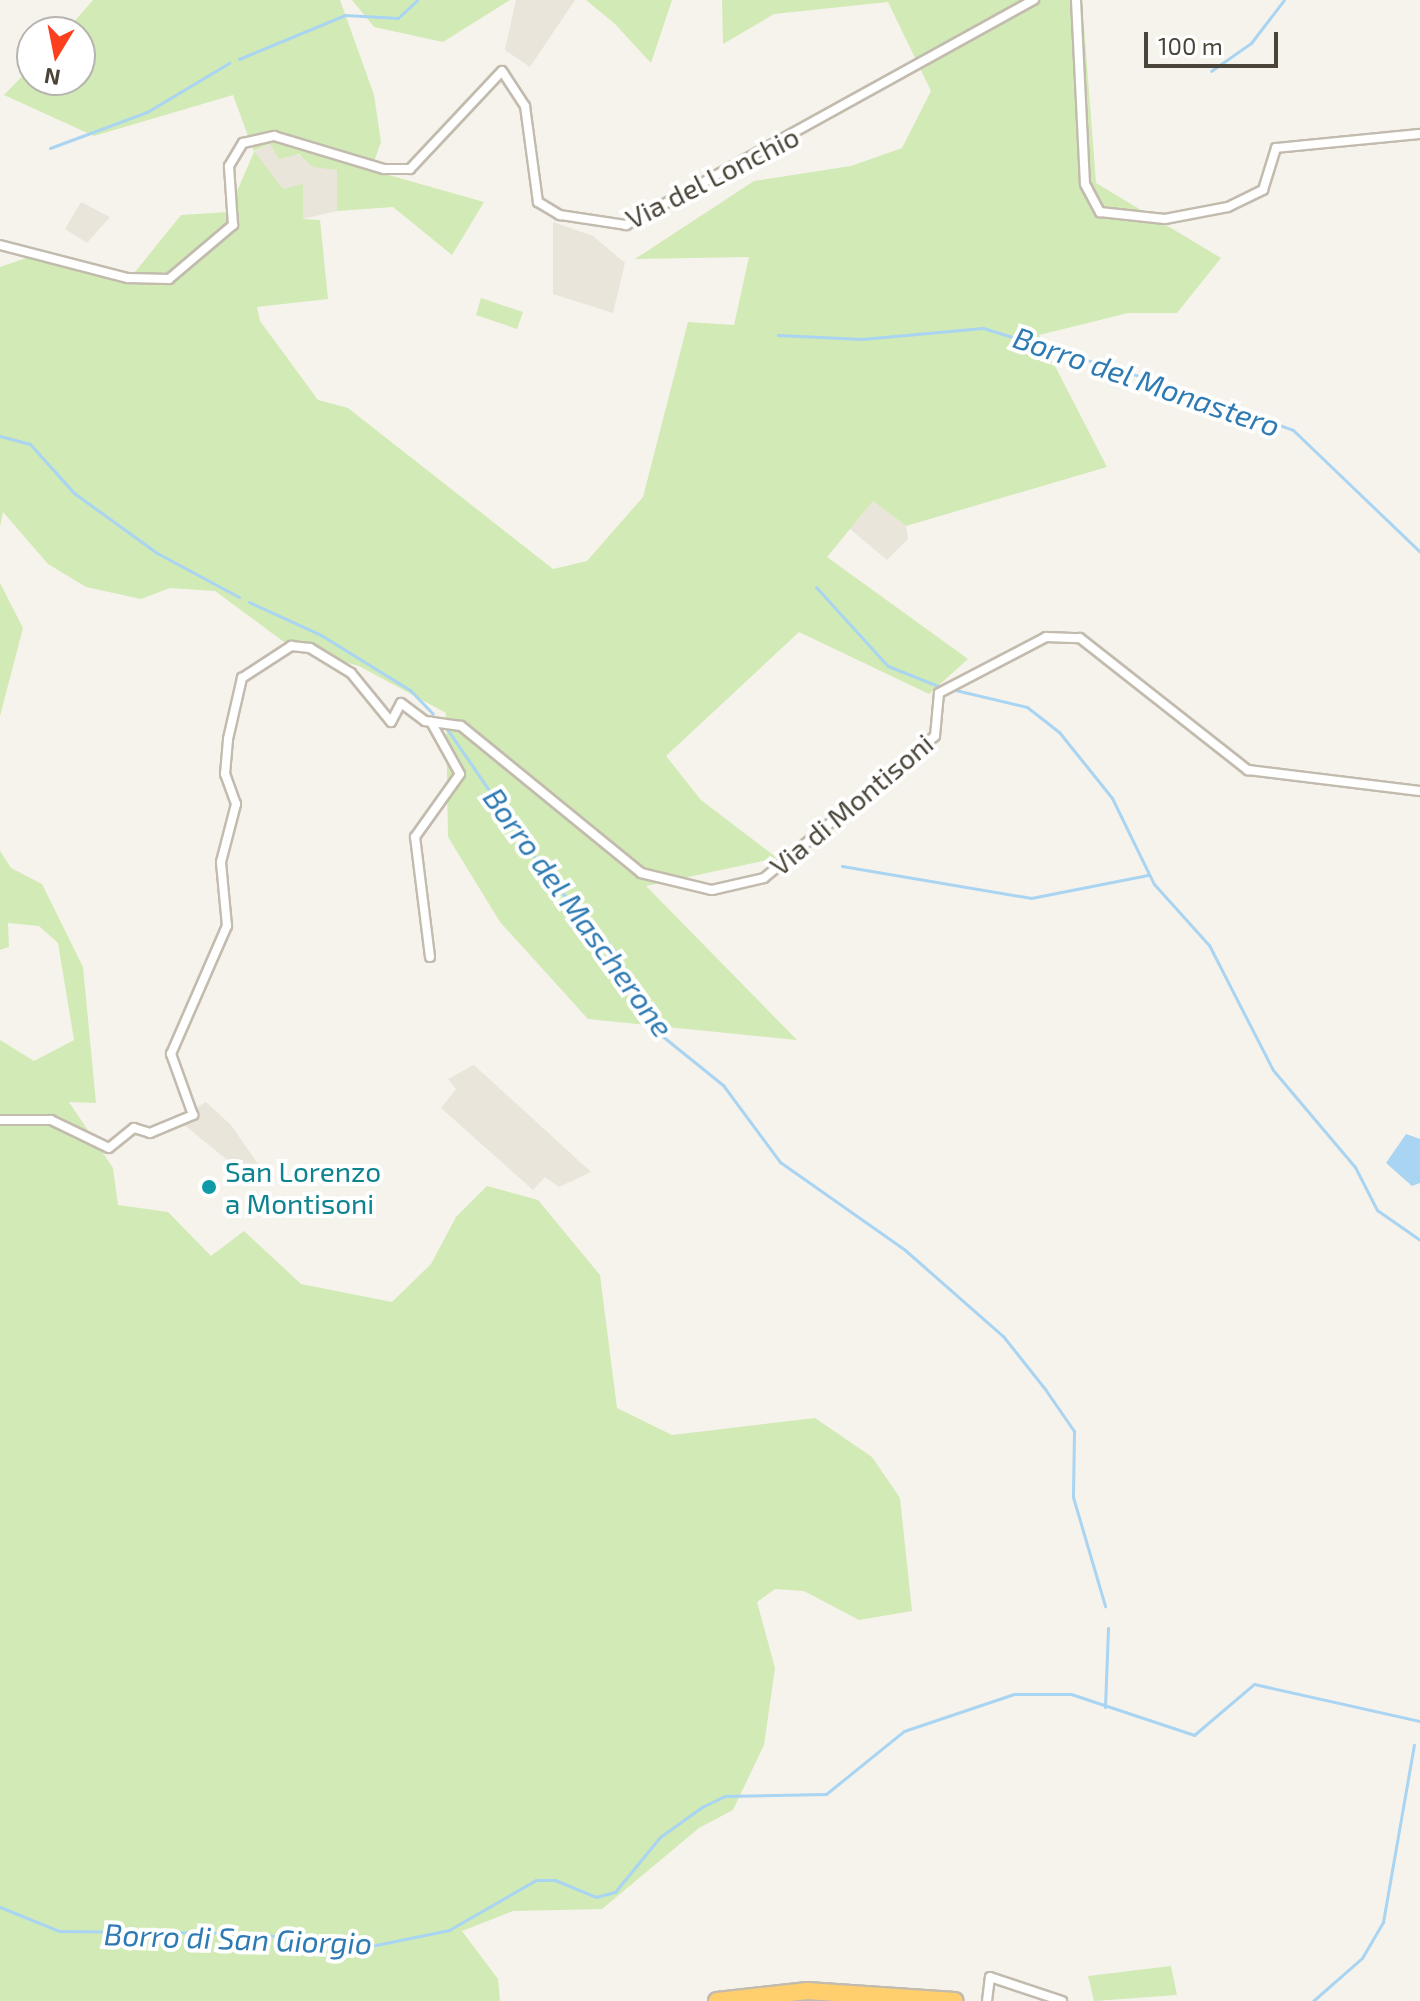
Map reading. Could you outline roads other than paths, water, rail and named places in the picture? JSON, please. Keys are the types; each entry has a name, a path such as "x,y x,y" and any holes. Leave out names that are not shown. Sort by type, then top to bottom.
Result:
{"highway":[{"path":"717,2001 863,1991 955,2001"}],"street":[{"name":"Via del Lonchio","path":"0,245 128,278 169,279 233,225 229,166 243,143 274,136 384,169 410,169 502,71 525,106 538,202 560,215 626,225 1034,0"},
{"path":"1076,0 1085,184 1100,212 1165,219 1244,203 1265,187 1276,148 1337,139 1420,134"},
{"name":"Via di Montisoni","path":"0,1120 51,1120 109,1148 134,1128 150,1133 193,1115 171,1054 227,926 221,862 236,804 227,783 226,748 248,670 299,645 366,685 391,722 401,703 431,722 461,726 641,873 712,890 764,878 935,736 939,693 1046,637 1080,638 1248,770 1420,791"},
{"path":"430,957 415,837 460,774 431,722"},
{"path":"987,2001 990,1977 1062,2001"}],"water":[{"path":"1406,1134 1420,1139 1420,1183 1412,1186 1386,1163"}],"waterway":[{"path":"239,59 345,15 398,18 417,0"},
{"path":"1211,71 1251,43 1284,0"},
{"path":"50,148 147,112 229,63"},
{"name":"Borro del Monastero","path":"778,335 862,339 983,328 1181,389 1293,430 1420,552"},
{"name":"Borro del Mascherone","path":"0,436 30,444 74,493 157,553 239,597"},
{"path":"816,587 888,666 943,688"},
{"name":"Borro del Mascherone","path":"249,602 321,635 410,690 433,714"},
{"path":"951,689 1027,707 1059,732 1112,798 1154,884 1209,945 1273,1070 1355,1167 1377,1210 1420,1240"},
{"name":"Borro del Mascherone","path":"445,726 549,878 615,951 661,1035 723,1085 780,1162 905,1250 1003,1336 1045,1389 1074,1431 1073,1497 1105,1606"},
{"path":"842,866 1031,898 1148,875"},
{"name":"Borro del Mascherone","path":"1105,1707 1108,1628"},
{"name":"Borro di San Giorgio","path":"0,1907 59,1931 243,1933 371,1946 449,1930 536,1880 555,1880 596,1897 615,1892 660,1837 702,1807 725,1796 826,1794 904,1731 1014,1694 1071,1694 1194,1735 1254,1684 1420,1721"},
{"path":"1313,2001 1362,1958 1383,1922 1414,1745"}],"place":[{"name":"San Lorenzo a Montisoni","path":"209,1187"}]}
